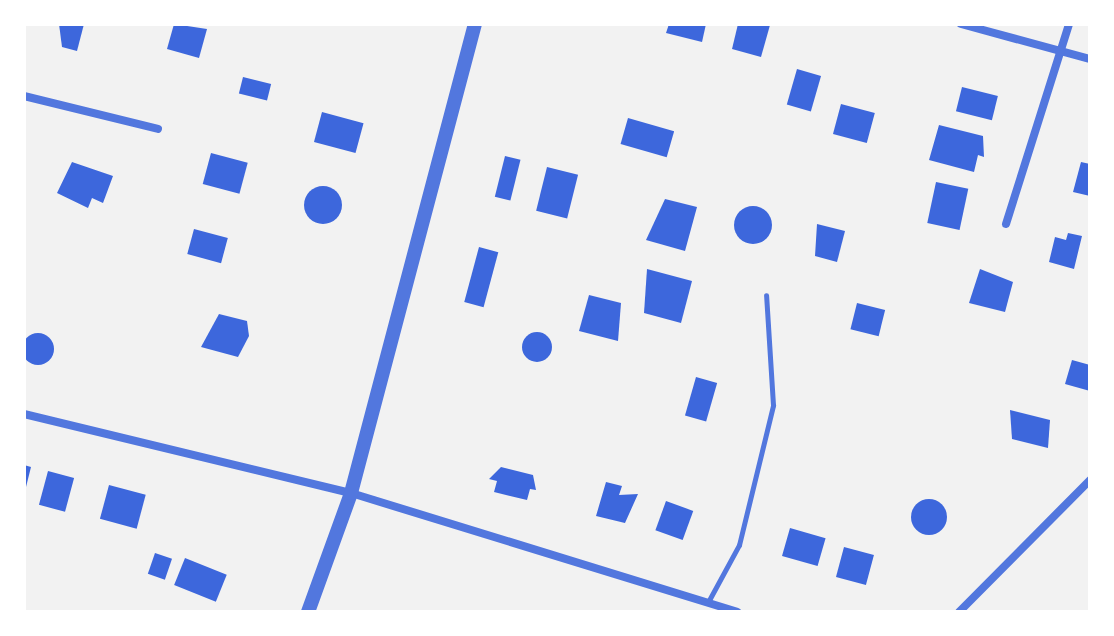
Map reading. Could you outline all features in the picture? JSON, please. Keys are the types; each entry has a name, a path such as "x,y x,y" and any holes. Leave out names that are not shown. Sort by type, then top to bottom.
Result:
{"street":[{"path":"308,612 351,493 475,24"},
{"path":"961,24 1090,59"},
{"path":"1006,224 1069,24"},
{"path":"24,96 158,129"},
{"path":"24,414 351,493 737,612"},
{"path":"959,612 1090,480"}],"lane":[{"path":"707,603 739,545 773,405 766,295"}],"building":[{"path":"59,24 84,24 77,51 62,47"},
{"path":"174,24 207,29 199,58 167,49"},
{"path":"669,24 706,24 702,42 666,33"},
{"path":"738,24 770,25 761,57 732,49"},
{"path":"797,69 821,76 811,111 787,105"},
{"path":"243,77 271,84 267,101 239,93"},
{"path":"962,87 998,96 992,120 956,111"},
{"path":"841,104 875,113 867,143 833,134"},
{"path":"322,112 364,123 356,153 314,142"},
{"path":"628,118 674,131 667,157 621,144"},
{"path":"939,125 983,136 984,157 978,155 974,172 929,160"},
{"path":"211,153 248,163 239,194 203,184"},
{"path":"505,156 521,160 510,201 495,197"},
{"path":"72,162 113,176 103,203 92,198 88,208 57,193"},
{"path":"1081,162 1090,164 1090,196 1073,192"},
{"path":"547,167 578,175 567,218 536,211"},
{"path":"936,182 968,189 960,230 927,223"},
{"path":"323,186 336,192 342,205 336,218 323,224 310,218 304,205 310,192"},
{"path":"665,199 697,207 685,251 646,240"},
{"path":"753,206 766,212 772,225 766,238 753,244 740,238 734,225 740,212"},
{"path":"817,224 845,231 837,262 815,256"},
{"path":"194,229 228,238 221,263 187,254"},
{"path":"1068,233 1082,236 1074,269 1049,262 1055,237 1066,240"},
{"path":"479,247 498,252 484,307 464,302"},
{"path":"647,269 692,281 681,323 644,313"},
{"path":"980,269 1013,282 1005,312 969,303"},
{"path":"589,295 621,303 618,341 579,331"},
{"path":"857,303 885,310 879,336 850,329"},
{"path":"219,314 247,321 249,336 238,357 201,347"},
{"path":"537,332 548,336 552,347 548,358 537,362 526,358 522,347 526,336"},
{"path":"38,333 49,338 54,349 49,360 38,365 27,360 22,349 27,338"},
{"path":"1072,360 1090,365 1090,391 1065,384"},
{"path":"696,377 717,383 706,422 685,415"},
{"path":"1010,410 1050,420 1048,448 1012,439"},
{"path":"24,465 31,467 25,491 24,490"},
{"path":"501,467 533,475 536,490 530,489 527,500 494,492 497,481 489,479"},
{"path":"48,471 74,478 65,512 39,505"},
{"path":"606,482 622,486 619,495 638,494 625,523 596,516"},
{"path":"109,485 146,495 137,529 100,519"},
{"path":"929,499 942,504 947,517 942,530 929,535 916,530 911,517 916,504"},
{"path":"666,501 693,511 683,540 655,530"},
{"path":"790,528 826,538 818,566 782,556"},
{"path":"844,547 874,555 866,585 836,577"},
{"path":"155,553 172,559 165,580 148,574"},
{"path":"185,558 227,575 216,602 174,585"}]}
